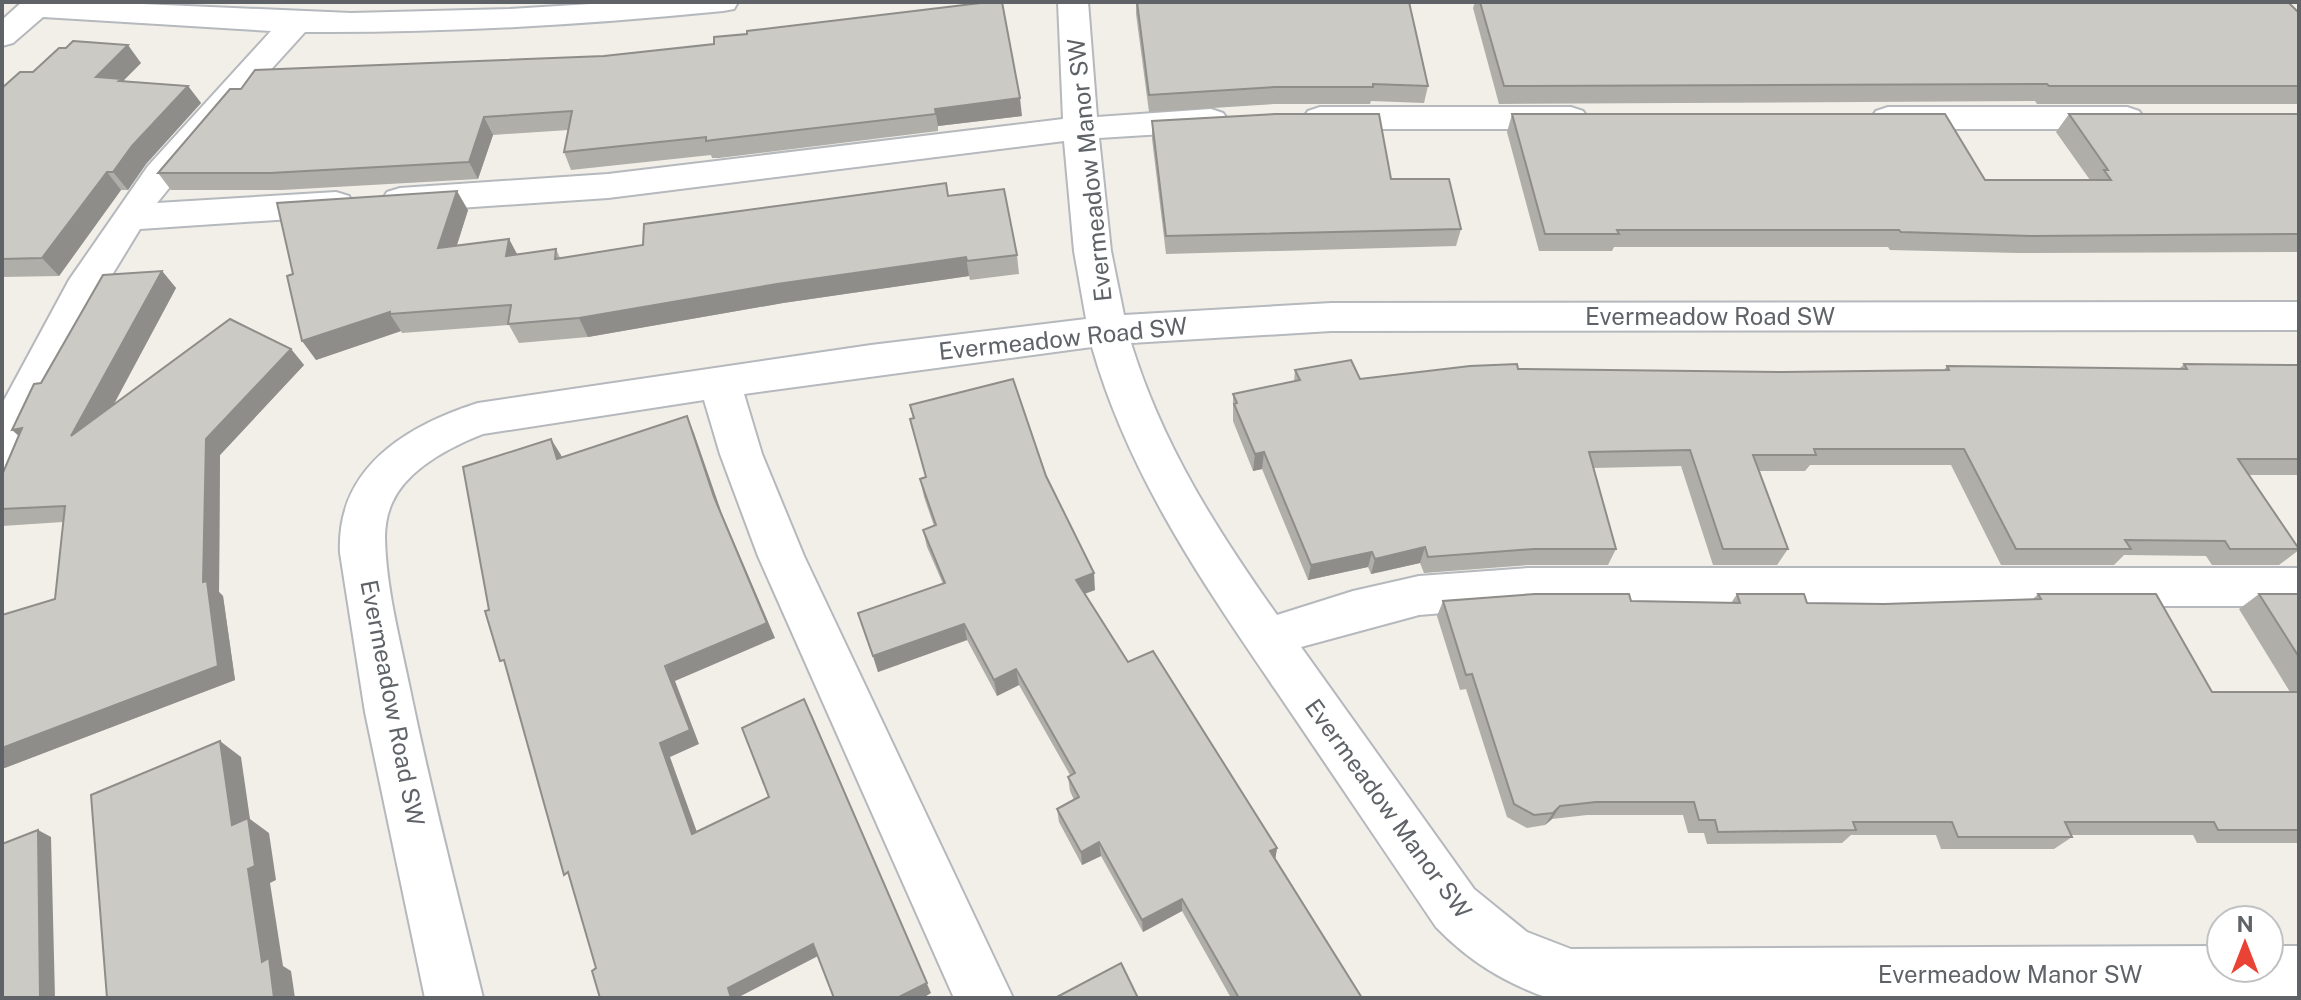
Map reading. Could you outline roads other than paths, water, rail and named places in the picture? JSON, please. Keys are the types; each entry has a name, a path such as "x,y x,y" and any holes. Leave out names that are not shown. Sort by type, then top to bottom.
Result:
{"street":[{"path":"2,36 38,5 296,22 537,19 723,2"},
{"name":"Evermeadow Manor SW","path":"1073,2 1096,267 1107,331 1124,388 1156,462 1206,552 1455,908 1489,942 1536,967 1571,977 2299,974"},
{"path":"2,454 49,348 130,217 202,126 296,22"},
{"path":"1289,118 1595,118"},
{"path":"1851,118 2155,118"},
{"path":"130,217 608,186 1083,128 1243,119"},
{"name":"Evermeadow Road SW","path":"454,998 377,643 367,583 363,521 390,469 418,447 446,431 478,419 1107,331 1331,317 2299,316"},
{"path":"721,384 733,435 759,507 918,861 984,998"},
{"path":"1267,639 1323,619 1441,592 1528,587 2299,587"}]}
